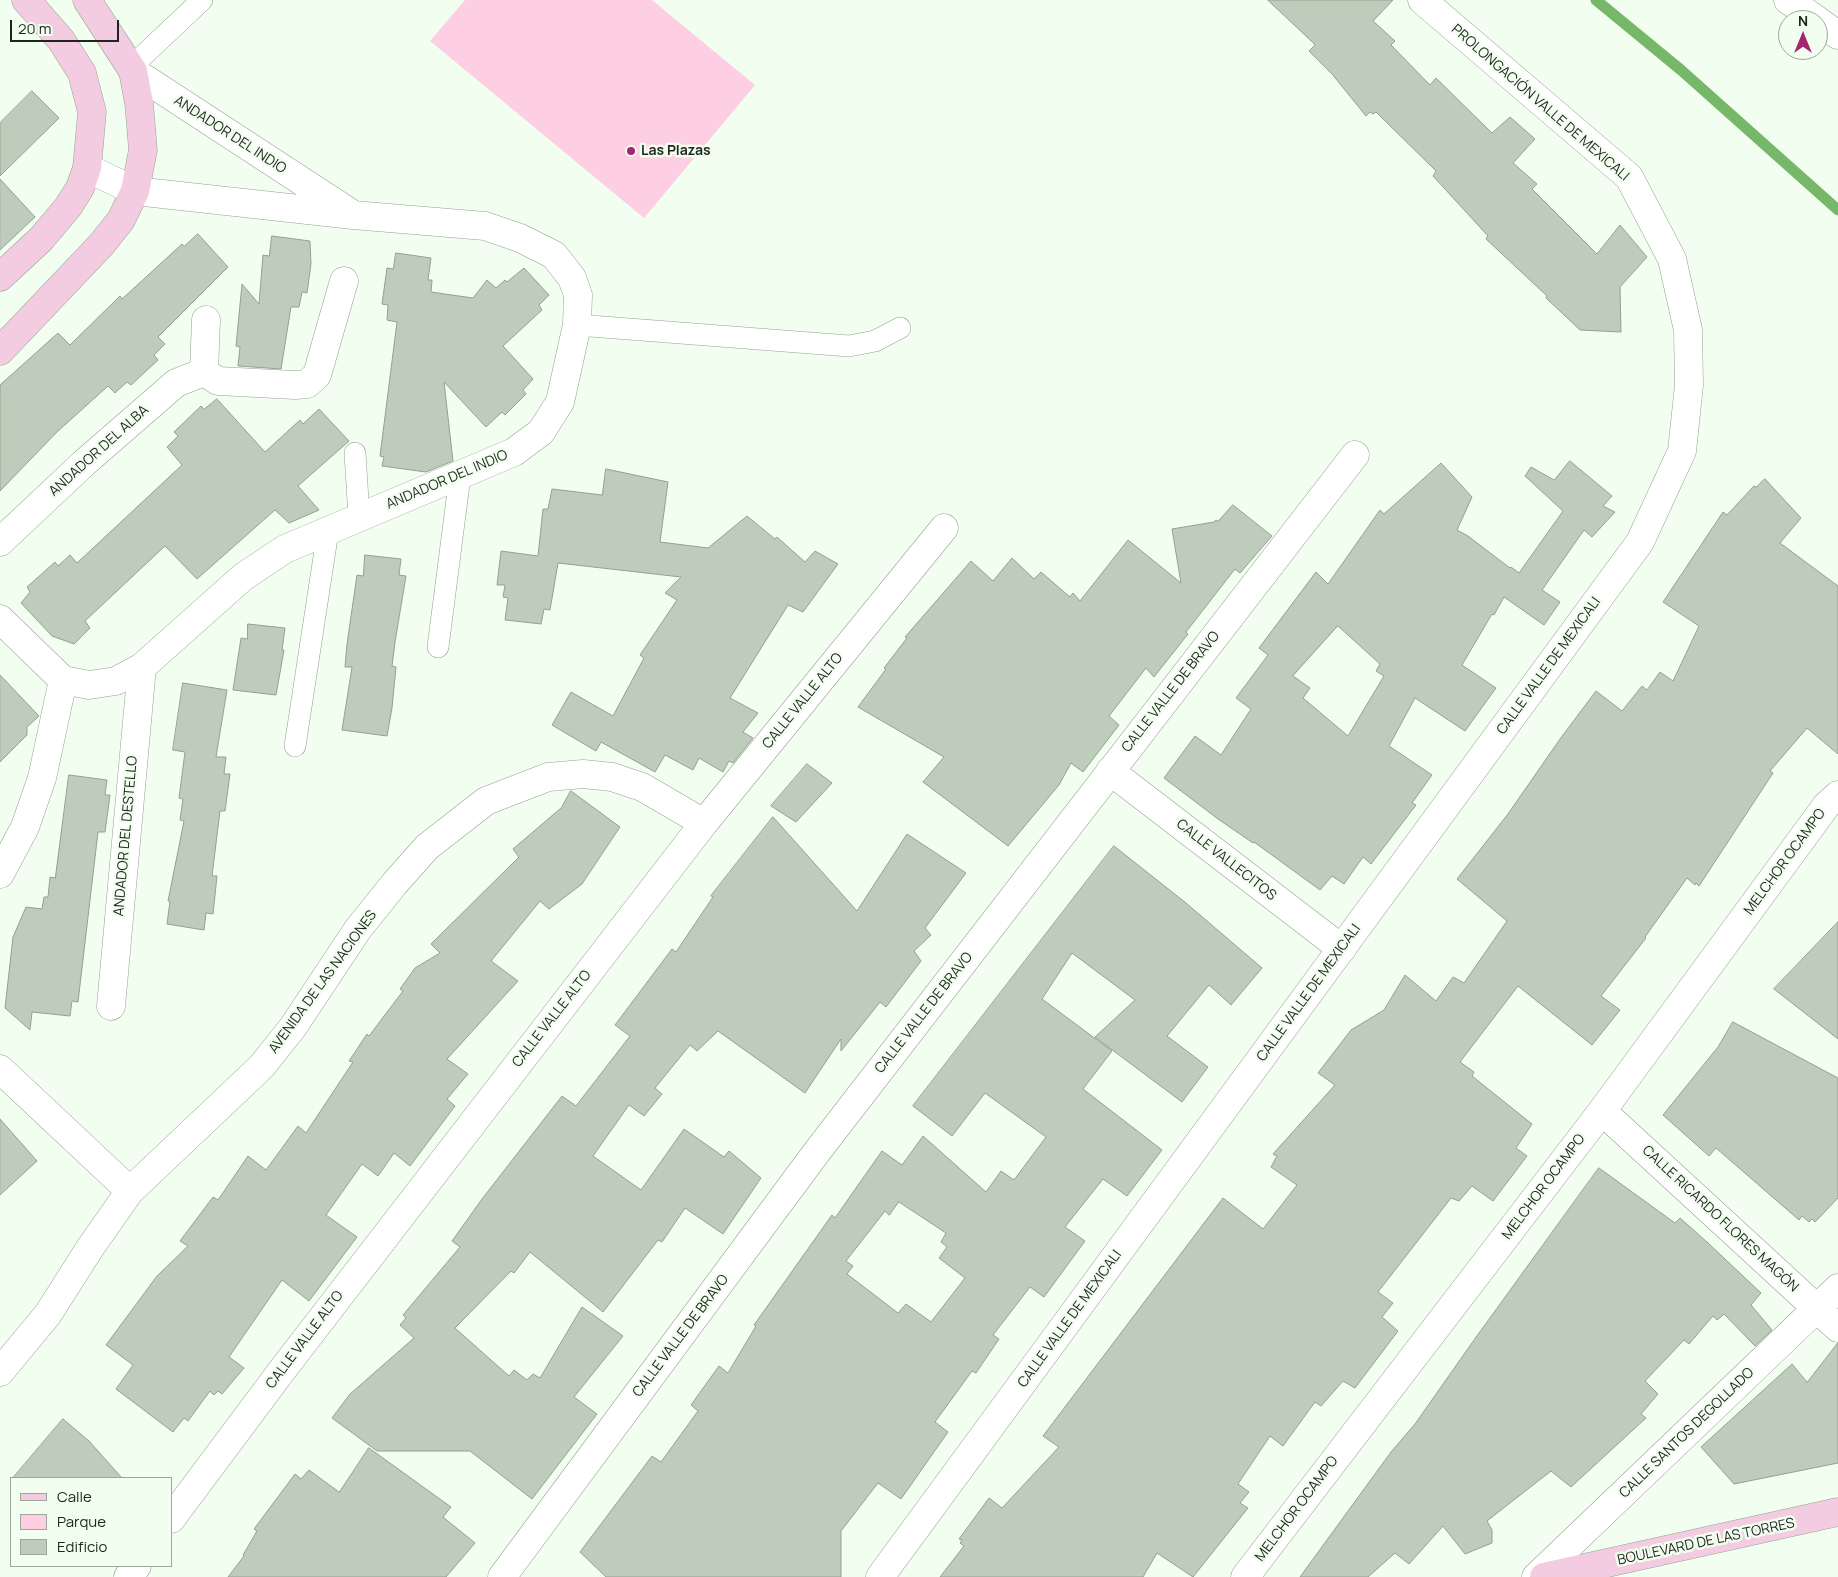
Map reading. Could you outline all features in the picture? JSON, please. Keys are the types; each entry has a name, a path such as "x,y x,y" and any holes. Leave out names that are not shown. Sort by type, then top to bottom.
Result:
{"street":[{"path":"0,277 41,239 68,207 80,188 87,168 92,112 82,74 61,40 26,0"},
{"path":"0,351 100,245 121,220 135,191 143,150 139,103 132,69 87,0"},
{"name":"PROLONGACIÓN VALLE DE MEXICALI","path":"1422,0 1629,177 1672,258 1688,330 1689,385"},
{"path":"1788,0 1802,10"},
{"name":"ANDADOR DEL INDIO","path":"132,69 352,215"},
{"name":"ANDADOR DEL INDIO","path":"63,680 89,685 116,681 142,666 243,577 285,549 514,452 541,432 560,402 577,325 578,295 572,278 554,255 528,242 485,226 352,215 135,191 87,168"},
{"path":"206,320 204,372 218,380 295,385 307,384 317,374 344,281"},
{"name":"ANDADOR DEL ALBA","path":"0,542 84,463 176,383 204,372"},
{"name":"CALLE VALLE DE MEXICALI","path":"880,1577 1640,542 1682,451 1689,385"},
{"name":"CALLE VALLE DE BRAVO","path":"502,1577 816,1153 1355,455"},
{"name":"CALLE VALLE ALTO","path":"172,1518 286,1365 704,823 944,528"},
{"path":"0,619 63,680 42,778 25,827 0,874"},
{"name":"ANDADOR DEL DESTELLO","path":"111,1006 142,666"},
{"name":"CALLE VALLECITOS","path":"1110,770 1342,949"},
{"name":"AVENIDA DE LAS NACIONES","path":"0,1372 48,1314 90,1248 130,1191 262,1066 293,1027 358,929 395,883 427,848 486,801 548,777 583,774 612,777 642,787 704,823"},
{"name":"MELCHOR OCAMPO","path":"1245,1577 1602,1111 1826,806 1838,795"},
{"path":"0,1069 130,1191"},
{"name":"CALLE RICARDO FLORES MAGÓN","path":"1602,1111 1838,1328"},
{"name":"CALLE SANTOS DEGOLLADO","path":"1536,1577 1838,1288"},
{"name":"BOULEVARD DE LAS TORRES","path":"1544,1577 1838,1512"}],"lane":[{"path":"132,69 202,0"},
{"path":"577,325 849,346 875,342 900,328"},
{"path":"355,453 359,517"},
{"path":"438,647 460,476"},
{"path":"295,746 328,531"}],"green space":[{"name":"Las Plazas","path":"465,0 652,0 755,85 644,218 430,41"}],"building":[{"path":"1268,0 1393,0 1373,21 1395,41 1391,45 1430,85 1436,78 1492,133 1510,117 1535,139 1513,163 1537,184 1532,189 1597,254 1620,225 1647,257 1620,287 1621,332 1580,330 1486,239 1488,236 1433,176 1436,171 1376,112 1373,114 1370,112 1366,116 1332,74 1309,51 1315,45"},
{"path":"32,91 59,118 0,176 0,123"},
{"path":"0,179 35,217 0,250"},
{"path":"198,234 228,267 158,337 165,344 154,355 158,360 131,385 127,382 115,393 108,386 57,432 0,491 0,385 58,333 70,345 120,296 122,299 182,244 184,246"},
{"path":"272,236 310,241 311,264 307,293 302,292 299,307 291,307 281,369 238,366 240,347 236,346 242,284 259,304 263,255 269,256"},
{"path":"396,253 431,258 428,280 432,280 431,292 473,298 487,280 496,288 505,280 507,282 524,268 549,295 539,305 542,310 503,346 533,379 523,390 526,394 505,415 502,412 486,427 444,382 453,461 426,472 382,466 384,457 380,456 397,322 387,320 388,305 382,304 387,268 393,269"},
{"path":"217,399 265,452 300,420 303,424 319,409 349,441 298,486 319,510 289,523 275,510 197,579 165,546 85,621 90,628 74,644 52,636 21,603 30,592 27,587 55,562 58,566 70,555 77,563 182,465 167,447 178,436 174,432 201,406 204,409"},
{"path":"1570,461 1612,496 1603,506 1615,512 1592,537 1584,530 1542,590 1560,602 1544,625 1504,597 1494,615 1492,614 1462,665 1496,688 1465,731 1415,698 1389,746 1432,775 1412,803 1416,805 1371,864 1363,857 1344,884 1332,876 1320,890 1254,842 1218,819 1164,778 1195,736 1221,755 1251,709 1236,698 1268,655 1259,648 1316,572 1328,584 1380,510 1384,514 1441,463 1472,497 1457,530 1519,573 1563,511 1525,476 1531,467 1554,480","holes":["1338,626 1380,664 1376,671 1384,676 1348,736 1303,698 1310,688 1293,676"]},
{"path":"606,469 668,482 660,542 708,548 747,516 775,539 777,537 805,562 815,551 838,564 803,612 788,605 730,698 758,713 743,732 753,738 733,763 729,761 723,772 699,758 693,770 665,755 655,772 601,742 596,751 552,725 571,692 613,716 644,658 640,655 677,600 665,593 681,577 558,563 550,610 544,609 541,624 505,620 508,598 503,597 505,585 497,585 501,551 538,556 543,509 548,509 552,489 602,495"},
{"path":"1765,479 1801,518 1780,543 1838,586 1838,754 1807,728 1770,771 1773,773 1699,886 1687,878 1646,938 1601,996 1620,1010 1592,1045 1518,986 1460,1062 1474,1072 1472,1076 1532,1124 1516,1148 1527,1156 1493,1201 1472,1186 1459,1201 1451,1198 1378,1292 1393,1303 1382,1317 1398,1331 1355,1388 1343,1381 1321,1406 1315,1402 1283,1446 1270,1436 1238,1484 1249,1492 1240,1503 1248,1508 1193,1577 1157,1553 1143,1577 940,1577 964,1546 960,1543 962,1540 959,1539 989,1498 1002,1508 1059,1447 1043,1436 1223,1198 1263,1229 1297,1185 1271,1167 1277,1156 1273,1154 1335,1085 1318,1073 1351,1030 1384,1010 1405,975 1436,1001 1453,977 1464,983 1507,921 1457,879 1508,814 1596,691 1622,711 1642,686 1647,690 1660,672 1673,681 1699,626 1663,602 1723,512 1727,515 1754,486 1756,487"},
{"path":"1233,505 1272,536 1240,573 1235,569 1154,677 1146,668 1109,716 1119,725 1083,772 1071,763 1059,785 1008,846 923,782 944,757 858,707 907,638 905,637 971,561 993,581 1012,558 1034,579 1041,572 1070,597 1073,593 1080,601 1128,540 1181,583 1172,529 1218,521"},
{"path":"365,555 401,559 399,575 406,576 392,666 396,667 387,736 342,730 352,667 345,667 347,644 357,575 363,576"},
{"path":"248,624 285,628 282,650 284,650 276,695 233,690 241,638 247,639"},
{"path":"0,675 39,716 27,727 27,735 0,762"},
{"path":"183,683 227,690 216,757 226,757 224,774 230,774 225,811 220,811 212,876 217,876 213,914 206,913 204,930 167,924 170,901 168,901 184,821 180,820 183,799 179,798 185,752 173,750"},
{"path":"807,764 832,783 796,822 771,806"},
{"path":"69,775 107,780 105,795 110,795 105,832 98,832 78,1002 72,1001 70,1016 32,1012 30,1030 5,1008 13,937 26,907 42,909 44,897 48,897 50,877 55,878"},
{"path":"571,791 620,827 582,884 549,909 540,901 491,961 518,981 447,1059 468,1074 447,1099 455,1106 410,1166 394,1153 378,1176 362,1164 326,1215 357,1237 309,1301 282,1280 229,1357 244,1368 222,1394 218,1391 214,1395 210,1391 188,1421 184,1418 173,1432 116,1389 133,1365 106,1345 157,1276 188,1246 180,1241 213,1197 218,1200 248,1156 266,1170 298,1126 306,1133 353,1062 349,1061 367,1034 369,1036 403,991 400,989 415,968 440,953 431,944 519,857 513,849 561,808"},
{"path":"773,817 857,911 907,834 966,873 925,928 931,935 914,951 921,961 886,1007 880,1002 841,1051 841,1039 805,1093 718,1031 697,1051 690,1045 655,1088 662,1094 644,1116 629,1105 593,1156 641,1190 684,1129 724,1157 729,1151 761,1178 723,1234 685,1208 662,1242 658,1240 603,1312 530,1252 514,1273 511,1271 455,1328 509,1376 514,1370 527,1380 533,1374 540,1378 582,1307 623,1336 574,1397 597,1414 532,1499 470,1451 377,1451 332,1418 350,1394 414,1338 400,1325 406,1318 403,1315 460,1247 452,1241 562,1096 576,1106 630,1036 615,1025 672,949 676,952 713,897 711,896"},
{"path":"1114,846 1186,903 1262,968 1231,1005 1209,985 1167,1036 1208,1067 1182,1102 1095,1037 1135,1000 1072,953 1042,999 1112,1051 1083,1089 1162,1150 1127,1196 1103,1179 1065,1227 1085,1241 1044,1297 1030,1287 993,1335 999,1339 976,1373 972,1371 935,1422 948,1432 901,1499 878,1483 841,1531 841,1577 606,1577 580,1552 652,1456 661,1462 698,1411 691,1405 719,1366 728,1373 756,1326 754,1325 832,1215 835,1218 882,1151 902,1165 923,1136 986,1192 1001,1171 1014,1180 1046,1137 985,1093 952,1136 913,1106","holes":["899,1202 946,1233 941,1242 947,1247 939,1258 965,1278 931,1322 906,1304 898,1313 847,1274 853,1266 846,1261 885,1211 889,1215"]},
{"path":"1838,922 1838,1039 1774,989"},
{"path":"1733,1022 1838,1078 1838,1198 1815,1222 1812,1219 1809,1222 1802,1216 1799,1220 1716,1148 1709,1156 1663,1115 1718,1047"},
{"path":"0,1119 37,1161 0,1195"},
{"path":"1599,1168 1675,1223 1680,1218 1707,1242 1761,1293 1751,1305 1772,1330 1755,1346 1724,1314 1717,1320 1713,1316 1689,1344 1684,1340 1645,1381 1658,1394 1641,1414 1646,1418 1571,1487 1551,1471 1487,1521 1492,1530 1492,1543 1465,1554 1443,1526 1409,1564 1395,1553 1368,1577 1300,1577 1391,1452 1415,1424"},
{"path":"1838,1343 1838,1463 1734,1484 1701,1447 1792,1364 1807,1382"},
{"path":"63,1419 89,1441 121,1477 14,1477"},
{"path":"369,1448 451,1507 443,1517 475,1543 446,1577 228,1577 244,1556 257,1531 254,1529 295,1474 301,1479 309,1470 339,1492"}],"waterway":[{"path":"1596,0 1681,70 1838,210"}],"place":[{"name":"Las Plazas","path":"631,151"}]}
